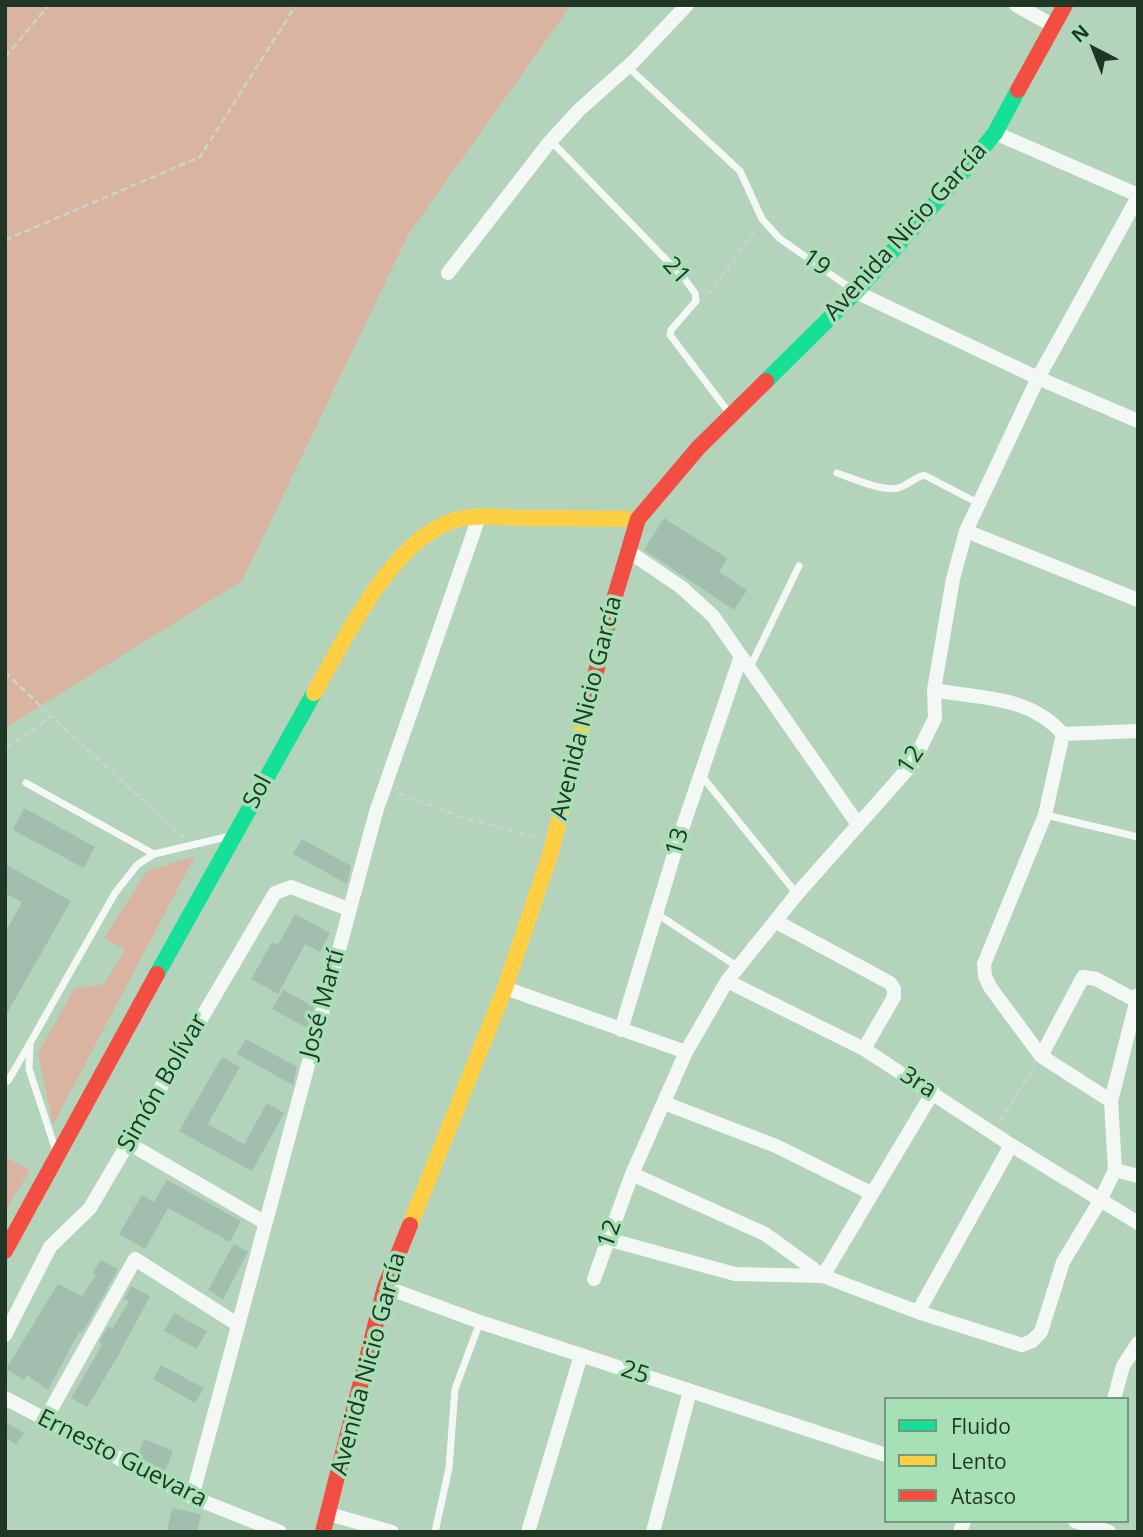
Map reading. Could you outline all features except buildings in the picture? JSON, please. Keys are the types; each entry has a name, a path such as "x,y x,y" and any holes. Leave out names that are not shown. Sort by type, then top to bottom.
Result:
{"street":[{"path":"448,273 551,141 579,110 628,67 687,5"},
{"path":"1016,5 1054,26"},
{"name":"Avenida Nicio García","path":"323,1532 385,1287 505,988 553,843 638,519 698,448 856,292 995,133 1065,5"},
{"path":"995,133 1138,196"},
{"name":"12","path":"594,1279 632,1174 686,1052 727,981 797,894 913,763 935,718 934,690 953,579 966,531 1038,378 1138,196"},
{"name":"19","path":"856,292 1038,378 1138,421"},
{"name":"Sol","path":"5,1251 235,835 358,618 392,566 417,541 452,521 479,517 638,519"},
{"name":"José Martí","path":"192,1497 348,909 385,788 479,517"},
{"path":"966,531 1138,600"},
{"path":"628,551 681,587 713,616 858,823"},
{"name":"13","path":"621,1030 699,773 746,661"},
{"path":"934,690 1008,701 1036,710 1050,719 1063,734"},
{"path":"1063,734 1138,731"},
{"path":"1063,734 1045,815 984,964 985,976 990,987 1041,1056 1111,1101"},
{"name":"Simón Bolívar","path":"5,1335 50,1247 90,1208 275,893 291,887 348,909"},
{"path":"775,922 890,983 894,996 864,1049"},
{"path":"632,1174 765,1234 824,1276 918,1312 1022,1345 1032,1341 1041,1332 1063,1262 1115,1170 1111,1101 1137,998 1096,979 1083,978 1041,1056"},
{"name":"3ra","path":"727,981 864,1049 1011,1145 1138,1223"},
{"path":"505,988 686,1052"},
{"path":"1122,1059 1138,1062"},
{"path":"824,1276 933,1092"},
{"path":"664,1103 776,1146 871,1193"},
{"path":"128,1143 264,1222"},
{"path":"918,1312 1011,1145"},
{"path":"1115,1170 1138,1176"},
{"path":"607,1239 736,1274 824,1276"},
{"path":"45,1420 135,1259 237,1324"},
{"name":"25","path":"385,1287 480,1322 884,1454"},
{"path":"1115,1397 1123,1366 1138,1343"},
{"path":"528,1532 581,1355"},
{"path":"653,1532 690,1391"},
{"name":"Ernesto Guevara","path":"5,1398 192,1497 280,1532"},
{"path":"329,1514 392,1532"},
{"path":"1077,1524 1109,1532"}],"lane":[{"name":"19","path":"628,67 740,171 762,219 779,238 856,292"},
{"name":"21","path":"551,141 683,277 695,293 696,301 671,330 670,335 731,415"},
{"path":"837,473 890,490 902,488 916,477 924,475 978,503"},
{"path":"746,661 799,566"},
{"path":"699,773 797,894"},
{"path":"26,783 155,854"},
{"path":"1045,815 1138,837"},
{"path":"5,1079 8,1081 115,894 137,865 155,854 235,835"},
{"path":"656,913 738,967"},
{"path":"30,1043 29,1069 58,1155"},
{"path":"435,1532 449,1468 455,1389 480,1322"}],"path":[{"path":"5,57 49,5"},
{"path":"5,240 200,157 296,5"},
{"path":"696,301 712,290 762,219"},
{"path":"5,672 192,845"},
{"path":"5,748 51,716"},
{"path":"385,788 461,817 553,843"},
{"path":"993,1132 1041,1056"}],"shaded area":[{"path":"5,5 571,5 408,235 242,581 5,728"},
{"path":"195,856 53,1125 38,1053 74,989 104,984 125,950 104,938 147,871"},
{"path":"5,1157 30,1170 5,1212"}],"traffic: fast":[{"path":"766,381 856,292 969,165 995,133 1018,90"},
{"path":"157,974 314,693"}],"traffic: slow":[{"path":"314,693 371,595 408,550 429,533 452,521 477,517 638,519"},
{"path":"410,1225 505,988 551,852 587,708"}],"traffic: jam":[{"path":"1018,90 1065,5"},
{"path":"587,708 615,596 638,519 698,448 766,381"},
{"path":"5,1251 157,974"},
{"path":"323,1532 385,1287 410,1225"}]}
